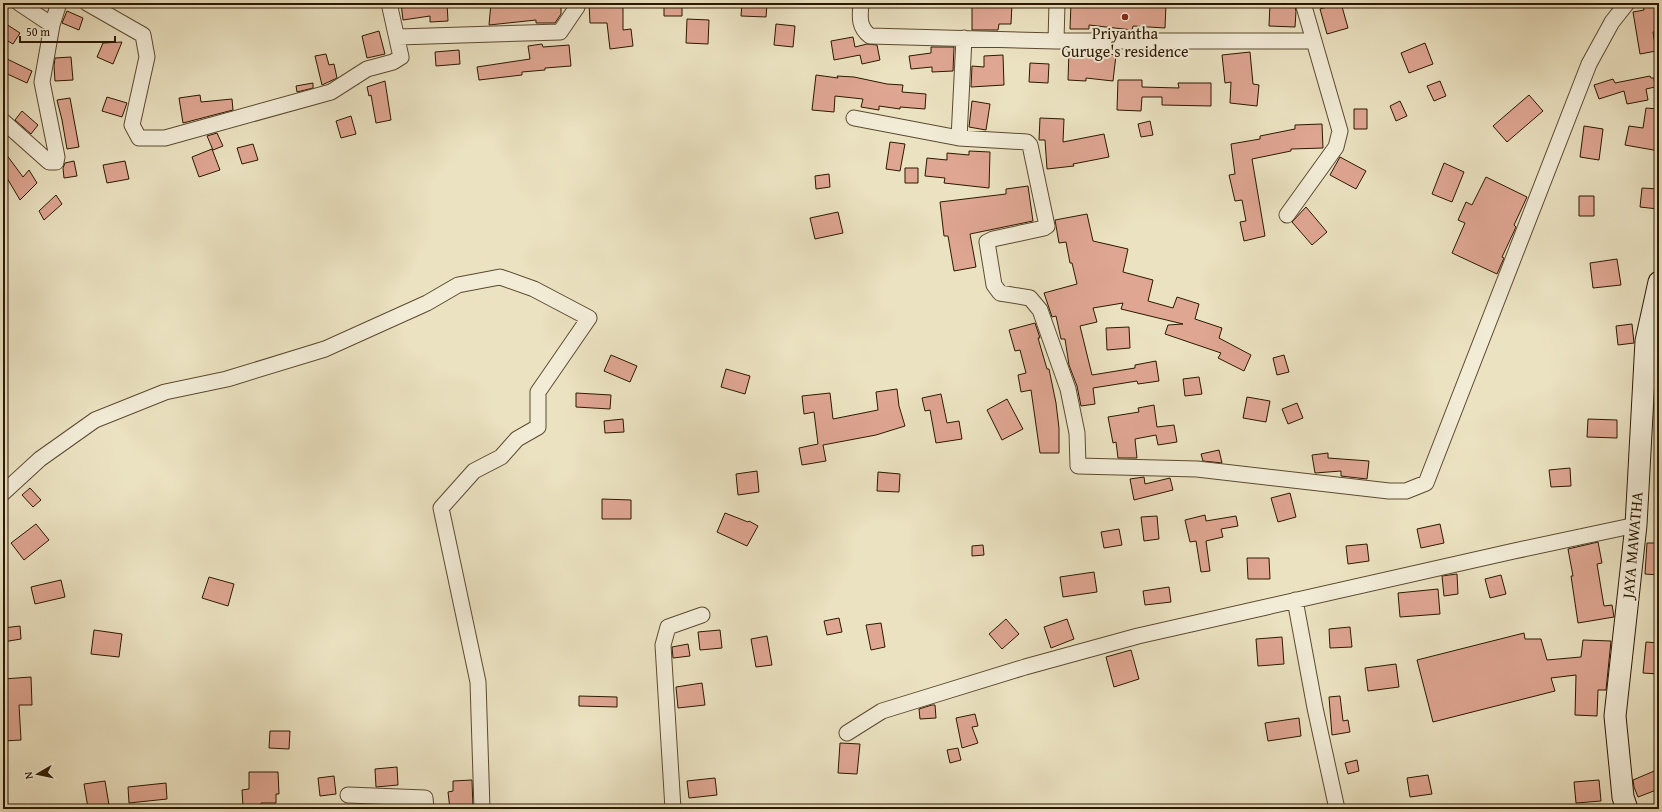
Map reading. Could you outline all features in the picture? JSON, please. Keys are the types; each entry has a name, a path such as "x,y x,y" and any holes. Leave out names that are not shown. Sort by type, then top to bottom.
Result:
{"street":[{"path":"19,3 52,25"},
{"path":"3,120 49,162 56,162 57,157 42,82 52,25 59,3"},
{"path":"87,3 143,35 147,57 132,125 139,138 165,138 331,92 367,69 393,62 402,57 389,3"},
{"path":"398,37 560,32 577,7 578,3"},
{"path":"861,3 860,22 864,32 870,36 1056,42 1314,41"},
{"path":"1056,42 1057,3"},
{"path":"1287,215 1336,147 1340,130 1303,3"},
{"path":"854,118 959,138 1027,142 1030,145 1046,226 1044,228 993,239 987,242 994,285 1000,293 1030,298 1040,310 1068,389 1077,433 1078,466 1197,469 1390,491 1406,491 1426,483 1588,64 1612,22 1627,3"},
{"path":"959,138 964,38"},
{"path":"3,493 40,459 95,420 165,392 227,379 325,349 427,303 458,284 500,277 534,289 589,318 538,392 538,427 517,439 501,457 474,471 441,508 478,682 482,809"},
{"name":"JAYA MAWATHA","path":"1627,809 1623,797 1615,716 1636,525 1646,341 1659,282"},
{"path":"847,732 882,711 1024,667 1138,636 1636,525"},
{"path":"1295,600 1315,708 1337,809"},
{"path":"673,809 663,645 668,627 702,615"},
{"path":"348,795 425,798 426,809"}],"building":[{"path":"401,3 447,3 448,21 430,22 430,16 403,20"},
{"path":"491,3 561,3 561,14 555,23 536,23 536,20 489,25"},
{"path":"589,3 623,3 623,30 631,29 633,46 610,49 607,23 590,23"},
{"path":"664,3 682,3 682,16 664,16"},
{"path":"742,3 767,4 766,17 741,16"},
{"path":"972,3 1012,3 1011,24 999,24 998,30 972,30"},
{"path":"1071,3 1118,5 1118,3 1143,5 1143,3 1166,3 1165,28 1133,26 1132,30 1089,25 1089,29 1070,29"},
{"path":"1270,3 1294,3 1296,11 1295,27 1269,26"},
{"path":"1341,3 1348,28 1327,34 1320,9"},
{"path":"1643,3 1659,3 1659,30 1653,32 1656,51 1640,54 1633,12 1644,10"},
{"path":"67,11 83,18 79,30 62,23"},
{"path":"687,19 709,20 708,44 686,43"},
{"path":"3,22 20,33 13,44 3,38"},
{"path":"776,24 795,26 793,47 774,45"},
{"path":"379,31 385,54 367,58 362,36"},
{"path":"853,37 855,47 867,44 877,45 880,60 862,64 860,55 834,60 831,41"},
{"path":"122,42 113,64 97,57 103,43"},
{"path":"1425,43 1433,64 1409,73 1401,53"},
{"path":"542,44 543,47 569,45 571,66 545,68 545,70 522,72 522,75 479,80 477,67 530,59 528,46"},
{"path":"931,47 954,47 953,71 932,72 932,67 911,69 909,56 931,53"},
{"path":"459,50 460,64 436,66 435,52"},
{"path":"1069,50 1088,50 1088,52 1116,55 1113,81 1086,78 1086,81 1068,80"},
{"path":"1250,52 1253,84 1259,85 1257,106 1230,103 1231,82 1225,83 1222,55"},
{"path":"326,54 329,65 334,64 337,78 322,85 315,56"},
{"path":"1003,55 1004,85 971,87 972,66 984,67 984,56"},
{"path":"71,57 73,80 55,81 55,58"},
{"path":"7,59 32,71 27,83 3,72"},
{"path":"1030,63 1049,64 1048,83 1029,82"},
{"path":"816,75 838,78 837,76 854,77 887,84 903,85 902,92 926,94 925,109 900,107 900,109 879,106 879,110 861,107 863,99 835,96 834,112 812,110"},
{"path":"1650,76 1651,78 1654,78 1655,87 1646,89 1648,100 1627,104 1624,91 1599,99 1594,85 1613,79 1615,83"},
{"path":"1118,80 1142,80 1142,87 1179,88 1178,83 1211,83 1211,106 1162,105 1162,97 1142,97 1141,111 1117,110"},
{"path":"385,81 391,120 376,123 371,95 369,96 367,87"},
{"path":"1440,81 1446,96 1434,101 1427,86"},
{"path":"313,83 313,88 297,92 296,86"},
{"path":"200,95 201,102 232,99 233,110 183,123 179,98"},
{"path":"1529,95 1543,111 1507,142 1493,126"},
{"path":"107,97 127,103 122,117 102,111"},
{"path":"70,98 79,147 67,149 57,100"},
{"path":"972,101 990,104 986,130 969,127"},
{"path":"1400,101 1407,116 1396,121 1390,106"},
{"path":"1646,108 1659,109 1659,151 1625,145 1629,126 1643,128"},
{"path":"1354,109 1367,109 1367,129 1354,129"},
{"path":"22,111 38,125 31,134 15,120"},
{"path":"351,116 356,134 341,138 336,121"},
{"path":"1040,118 1064,119 1063,142 1104,134 1109,157 1073,164 1074,166 1047,169 1045,140 1039,140"},
{"path":"1150,121 1153,135 1141,137 1138,124"},
{"path":"1322,124 1323,148 1291,149 1291,151 1252,159 1265,236 1244,241 1240,222 1246,221 1242,200 1235,201 1229,175 1235,174 1231,144 1260,139 1260,136 1295,129 1295,125"},
{"path":"1584,126 1603,129 1599,160 1580,157"},
{"path":"217,133 223,146 213,150 207,136"},
{"path":"890,142 905,144 900,171 886,169"},
{"path":"253,144 258,160 242,164 237,148"},
{"path":"212,149 220,170 199,177 192,157"},
{"path":"3,150 23,177 29,170 37,183 20,200 7,178 3,181"},
{"path":"969,151 990,152 989,188 944,183 945,178 925,176 927,158 947,160 947,153 969,155"},
{"path":"1340,157 1366,171 1356,189 1330,175"},
{"path":"74,161 77,176 64,178 63,168 65,163"},
{"path":"125,161 129,179 107,183 103,165"},
{"path":"1444,163 1464,172 1452,202 1432,194"},
{"path":"905,168 918,168 918,183 905,183"},
{"path":"829,174 830,187 816,189 815,176"},
{"path":"1486,177 1527,197 1514,225 1516,227 1502,257 1504,258 1497,274 1452,253 1465,223 1458,220 1466,202 1472,205"},
{"path":"1028,186 1033,221 970,234 976,267 954,271 948,236 944,236 940,202 1006,194 1006,189"},
{"path":"1642,188 1659,189 1658,209 1640,207"},
{"path":"56,195 62,204 44,220 39,211"},
{"path":"1579,196 1594,196 1594,216 1579,216"},
{"path":"1306,207 1327,232 1312,245 1292,222"},
{"path":"838,212 843,233 815,239 810,218"},
{"path":"1087,214 1093,241 1128,249 1123,272 1153,280 1148,301 1173,308 1177,297 1199,304 1195,319 1222,328 1219,338 1251,355 1244,371 1218,358 1221,353 1165,334 1168,325 1183,324 1121,309 1123,303 1093,308 1097,322 1080,326 1092,375 1135,368 1135,365 1156,361 1159,381 1138,384 1137,381 1093,388 1095,404 1081,406 1077,386 1069,365 1065,339 1061,339 1056,316 1052,317 1044,293 1077,284 1072,263 1070,263 1066,242 1059,243 1055,220"},
{"path":"1617,259 1621,285 1593,288 1590,263"},
{"path":"1035,323 1047,369 1049,369 1056,403 1059,428 1059,453 1040,453 1031,390 1021,392 1018,375 1026,373 1020,350 1015,351 1009,330"},
{"path":"1632,324 1634,343 1618,345 1616,326"},
{"path":"1129,327 1130,348 1107,350 1106,328"},
{"path":"611,355 637,366 630,382 604,371"},
{"path":"1284,355 1289,372 1277,375 1273,358"},
{"path":"726,369 750,376 745,394 721,387"},
{"path":"1199,377 1202,394 1185,396 1183,379"},
{"path":"897,389 899,406 905,426 876,435 823,445 826,461 802,465 799,448 818,444 814,412 804,414 802,396 830,393 833,419 878,410 876,392"},
{"path":"576,393 611,395 610,409 576,407"},
{"path":"941,394 947,423 959,421 962,439 936,443 930,410 925,411 922,398"},
{"path":"1247,397 1270,401 1266,422 1243,418"},
{"path":"1007,399 1023,429 1002,440 987,410"},
{"path":"1297,403 1303,418 1288,424 1282,409"},
{"path":"1154,405 1157,427 1174,425 1177,442 1158,445 1156,435 1135,439 1137,458 1118,458 1116,442 1113,443 1108,417 1139,412 1138,408"},
{"path":"623,419 624,432 605,433 604,421"},
{"path":"1588,419 1617,420 1617,438 1587,437"},
{"path":"1219,450 1222,463 1203,461 1201,454"},
{"path":"1328,453 1328,458 1369,461 1367,479 1341,476 1341,471 1315,473 1312,455"},
{"path":"1570,468 1571,486 1551,487 1549,470"},
{"path":"757,471 759,492 738,495 736,474"},
{"path":"878,472 900,474 899,492 877,491"},
{"path":"1144,477 1145,484 1170,478 1173,490 1134,500 1130,479"},
{"path":"30,488 41,500 33,507 22,495"},
{"path":"1290,493 1296,517 1278,522 1271,498"},
{"path":"602,499 631,500 631,519 602,519"},
{"path":"725,513 748,522 749,521 758,526 747,546 717,532"},
{"path":"1205,515 1206,521 1236,516 1238,526 1221,529 1223,537 1206,541 1210,571 1201,572 1196,541 1190,542 1185,520"},
{"path":"1157,516 1159,539 1144,541 1141,517"},
{"path":"36,524 49,540 24,560 11,543"},
{"path":"1440,524 1444,543 1421,548 1417,529"},
{"path":"1119,529 1122,545 1104,548 1101,532"},
{"path":"1598,542 1602,563 1597,564 1604,606 1612,605 1614,617 1578,623 1571,576 1573,576 1568,549"},
{"path":"1647,543 1659,543 1659,575 1645,574"},
{"path":"1367,544 1369,561 1348,564 1346,546"},
{"path":"983,545 984,555 972,556 972,546"},
{"path":"1247,558 1269,558 1270,579 1248,579"},
{"path":"1094,572 1097,592 1063,597 1060,577"},
{"path":"1457,574 1458,594 1444,596 1442,576"},
{"path":"1501,575 1506,594 1490,598 1485,579"},
{"path":"209,577 234,584 228,606 202,598"},
{"path":"61,580 65,597 35,604 31,587"},
{"path":"1169,587 1171,602 1145,605 1143,591"},
{"path":"1438,589 1440,614 1400,617 1398,593"},
{"path":"839,618 842,632 827,635 824,621"},
{"path":"1006,619 1019,634 1002,649 989,634"},
{"path":"1067,619 1074,639 1051,648 1044,627"},
{"path":"881,623 885,647 871,650 866,625"},
{"path":"20,626 21,639 3,642 3,628"},
{"path":"1350,627 1352,647 1330,648 1329,629"},
{"path":"94,630 122,634 119,657 91,654"},
{"path":"720,630 722,648 700,650 698,632"},
{"path":"1524,633 1525,639 1541,639 1547,660 1581,657 1583,640 1611,641 1606,690 1598,690 1597,716 1575,715 1576,675 1551,678 1555,691 1433,722 1417,660"},
{"path":"767,636 772,665 756,667 751,639"},
{"path":"1282,637 1284,664 1258,666 1256,639"},
{"path":"1646,642 1659,643 1659,674 1643,673"},
{"path":"688,644 690,656 673,658 672,647"},
{"path":"1131,650 1139,679 1114,687 1106,657"},
{"path":"1396,664 1399,687 1368,691 1365,668"},
{"path":"31,677 32,705 19,705 21,740 3,741 3,679"},
{"path":"702,683 705,705 678,708 676,687"},
{"path":"579,696 617,697 617,707 579,706"},
{"path":"1340,696 1343,721 1348,720 1350,732 1332,735 1329,697"},
{"path":"935,705 936,718 920,719 919,709"},
{"path":"975,714 978,726 972,727 978,743 962,748 956,718"},
{"path":"1299,718 1301,736 1268,741 1265,723"},
{"path":"270,731 290,731 289,749 269,748"},
{"path":"840,743 860,744 857,774 838,773"},
{"path":"958,748 961,760 950,763 947,750"},
{"path":"1357,760 1359,771 1348,774 1345,763"},
{"path":"397,767 398,785 376,787 375,769"},
{"path":"1659,769 1659,789 1638,797 1633,780"},
{"path":"249,772 278,772 279,794 276,794 276,803 261,803 261,806 243,807 242,790 249,789"},
{"path":"1428,775 1432,794 1410,797 1407,778"},
{"path":"334,776 336,794 320,796 318,778"},
{"path":"715,778 717,795 689,798 687,781"},
{"path":"472,780 473,809 450,809 448,792 453,791 453,781"},
{"path":"1599,780 1601,801 1576,803 1574,782"},
{"path":"105,781 109,805 88,808 84,784"},
{"path":"166,783 167,799 129,803 128,787"}],"place":[{"name":"Priyantha Guruge's residence","path":"1125,17"}]}
